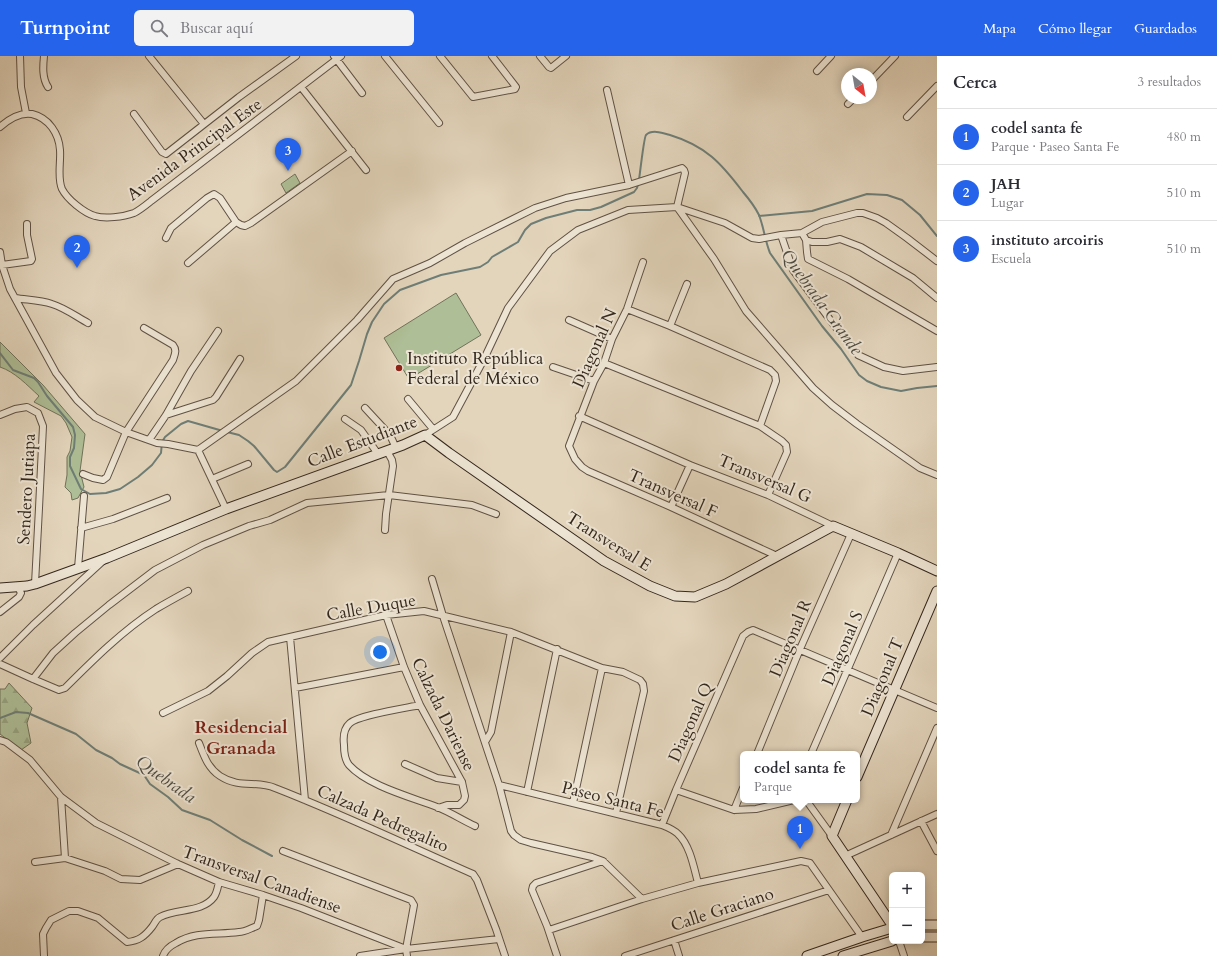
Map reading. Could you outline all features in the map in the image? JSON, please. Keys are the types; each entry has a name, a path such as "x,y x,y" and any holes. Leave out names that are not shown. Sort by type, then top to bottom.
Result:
{"street":[{"path":"0,127 6,121 26,113 20,87 20,56"},
{"path":"44,56 44,77 45,83 48,87"},
{"path":"149,56 204,124"},
{"path":"134,114 162,152 166,154 296,56"},
{"path":"384,56 439,124"},
{"path":"440,56 473,97 515,89 516,87 492,56"},
{"path":"540,56 551,68 566,56"},
{"path":"817,71 831,56"},
{"path":"877,75 895,56"},
{"path":"337,57 362,93"},
{"name":"Avenida Principal Este","path":"26,113 37,115 44,119 51,125 57,136 60,150 59,170 62,189 75,205 94,216 114,217 134,213 151,201 301,87 337,57"},
{"path":"908,117 937,86"},
{"path":"301,87 366,170"},
{"path":"607,90 629,185"},
{"path":"166,238 171,228 207,198 214,194 220,198 236,222 245,226 352,152"},
{"path":"0,252 2,265 10,289 56,373 77,400 95,416 126,432 157,443 198,450 296,381 357,320 393,279 430,263 465,243 535,208 566,198 629,185 682,168 685,172 677,207 714,259 746,312 813,388 832,405 920,468 937,475"},
{"name":"Calle Estudiante","path":"0,588 34,584 107,558 226,509 396,448 429,432 452,417 484,359 508,308 550,251 578,230 628,210 677,207 725,223 752,238 759,239 802,233"},
{"path":"937,261 886,223 863,213 857,213 822,222 802,233 806,240 808,259 848,279 937,331"},
{"path":"188,263 236,222"},
{"path":"2,265 31,261 32,259 26,224"},
{"path":"781,235 793,270 858,355 884,367 903,371 937,367"},
{"path":"806,240 812,242 827,242 840,239 860,247 913,278 937,298"},
{"name":"Diagonal N","path":"569,446 579,416 604,363 612,339 627,309 643,262"},
{"path":"670,326 687,284"},
{"path":"15,298 52,304 88,323"},
{"path":"627,309 670,326 770,370 775,375 776,381 760,426"},
{"path":"569,320 612,339"},
{"path":"83,474 103,480 107,477 126,432 174,360 176,352 173,345 144,328"},
{"path":"149,440 166,415 191,371 218,331"},
{"path":"166,415 216,398 240,359"},
{"path":"604,363 760,426 782,441 786,445 787,452 768,495"},
{"path":"553,366 594,382"},
{"path":"408,398 429,432"},
{"name":"Sendero Jutiapa","path":"0,415 16,409 27,407 38,413 43,426 40,508 34,584"},
{"path":"365,408 390,435 396,448"},
{"name":"Transversal G","path":"579,416 690,465 768,495 833,526 937,571"},
{"path":"345,419 361,430 378,454"},
{"name":"Transversal E","path":"429,432 449,453 604,561 650,586 675,596 695,597 726,584 833,526"},
{"name":"Transversal F","path":"569,446 575,459 588,471 671,507 777,556"},
{"path":"198,450 226,509"},
{"path":"385,530 388,495 393,466 392,460 387,451"},
{"path":"212,479 248,464"},
{"path":"671,507 690,465"},
{"path":"33,679 53,653 109,604 155,570 196,549 249,526 270,520 306,502 388,495 472,505 496,514"},
{"path":"78,568 84,496"},
{"path":"81,528 113,519 167,498"},
{"name":"Diagonal R","path":"758,751 800,650 851,534"},
{"name":"Diagonal S","path":"812,751 898,553"},
{"path":"0,658 33,625 107,558"},
{"path":"432,579 499,785 511,830 514,835 531,844 592,857 603,861 642,899"},
{"path":"0,612 19,597 21,593 18,587"},
{"path":"0,664 59,690 65,688 96,657 130,628 155,610 188,591"},
{"name":"Diagonal T","path":"860,770 937,591"},
{"name":"Calle Duque","path":"163,713 208,691 252,653 268,642 386,615 424,611 511,632 602,668 622,672 640,680 643,684 644,691 616,813"},
{"name":"Calzada Dariense","path":"386,615 404,667 420,705 462,782 464,800 458,805 447,805 438,808"},
{"name":"Diagonal Q","path":"662,825 743,636 753,630 800,650"},
{"path":"485,742 491,732 511,632"},
{"name":"Calzada Pedregalito","path":"290,637 305,800 473,874 477,880 505,956"},
{"path":"527,792 557,649"},
{"path":"800,650 937,708"},
{"path":"295,688 404,667"},
{"path":"573,803 602,668"},
{"path":"420,705 357,719 350,723 344,730 343,737 344,754 348,764 369,781 438,808 475,826"},
{"path":"892,835 937,728"},
{"name":"Transversal Canadiense","path":"0,740 6,742 30,760 61,797 96,823 178,864 219,882 263,894 301,908 407,953"},
{"path":"199,743 209,766 219,775 232,782 244,785 257,784 269,786 305,800"},
{"path":"405,764 437,778 462,782"},
{"name":"Paseo Santa Fe","path":"499,785 662,825 672,830 687,846 698,883"},
{"path":"676,790 734,810 756,809 780,803"},
{"path":"734,810 740,795"},
{"path":"61,797 65,858"},
{"path":"808,803 832,836 889,922"},
{"path":"832,836 846,803"},
{"path":"845,856 937,814"},
{"path":"921,821 937,851"},
{"path":"283,851 411,900 414,905 407,953"},
{"path":"35,862 65,858 105,871 121,879 140,880 178,864"},
{"path":"557,956 549,930 532,890 533,886 536,883 603,861"},
{"path":"549,930 642,899 698,883 801,861 810,863 862,937"},
{"path":"44,956 44,934 46,928 51,920 69,911 78,911 98,918 127,942 133,941 141,939 158,918 169,913 205,904 215,896 219,882"},
{"name":"Calle Graciano","path":"625,956 829,890"},
{"path":"163,956 172,945 191,936 241,932 256,926 259,920 263,894"},
{"path":"925,925 937,925"},
{"path":"807,956 889,928"},
{"path":"925,937 937,937"},
{"path":"360,956 407,953 499,939"},
{"path":"674,940 679,956"},
{"path":"843,956 889,942"},
{"path":"900,944 904,956"}],"green space":[{"path":"295,174 300,183 286,193 281,184"},
{"path":"456,293 481,335 409,379 384,338"},
{"path":"0,342 43,385 85,434 80,471 84,487 78,498 72,500 71,493 65,487 67,457 70,451 72,437 66,423 61,416 34,402 39,396 16,375 0,367"},
{"path":"9,683 32,708 27,723 31,743 21,750 0,734 0,689 5,689"}],"waterway":[{"name":"Quebrada Grande","path":"639,180 644,142 648,133 658,132 683,139 703,150 720,164 752,203 759,215 770,253 859,375 867,381 881,387 901,391 937,386"},
{"name":"Quebrada Grande","path":"227,432 239,435 248,441 277,472 285,467 351,385 372,322 384,304 400,290 441,275 480,267 488,262 492,257 518,242 525,230 531,224 546,218 577,210 590,210 601,207 634,192 638,184"},
{"path":"759,216 812,211 867,194 887,195 902,200 920,215 937,236"},
{"name":"Quebrada Grande","path":"0,353 13,370 34,378 38,382 47,396 73,427 75,435 74,448 70,457 70,466 81,489 90,494 106,493 120,489 138,477 152,465 161,453 162,442 165,437 181,424 188,421 223,431"},
{"name":"Quebrada","path":"0,718 16,712 28,713 76,734 96,750 120,764 144,775 150,784 168,797 182,810 210,820 242,840 272,856"}],"place":[{"name":"instituto arcoiris","path":"288,171"},
{"name":"JAH","path":"77,268"},
{"name":"Instituto República Federal de México","path":"399,368"},
{"name":"codel santa fe","path":"800,849"}],"district":[{"name":"Residencial Granada","path":"241,737"}]}
